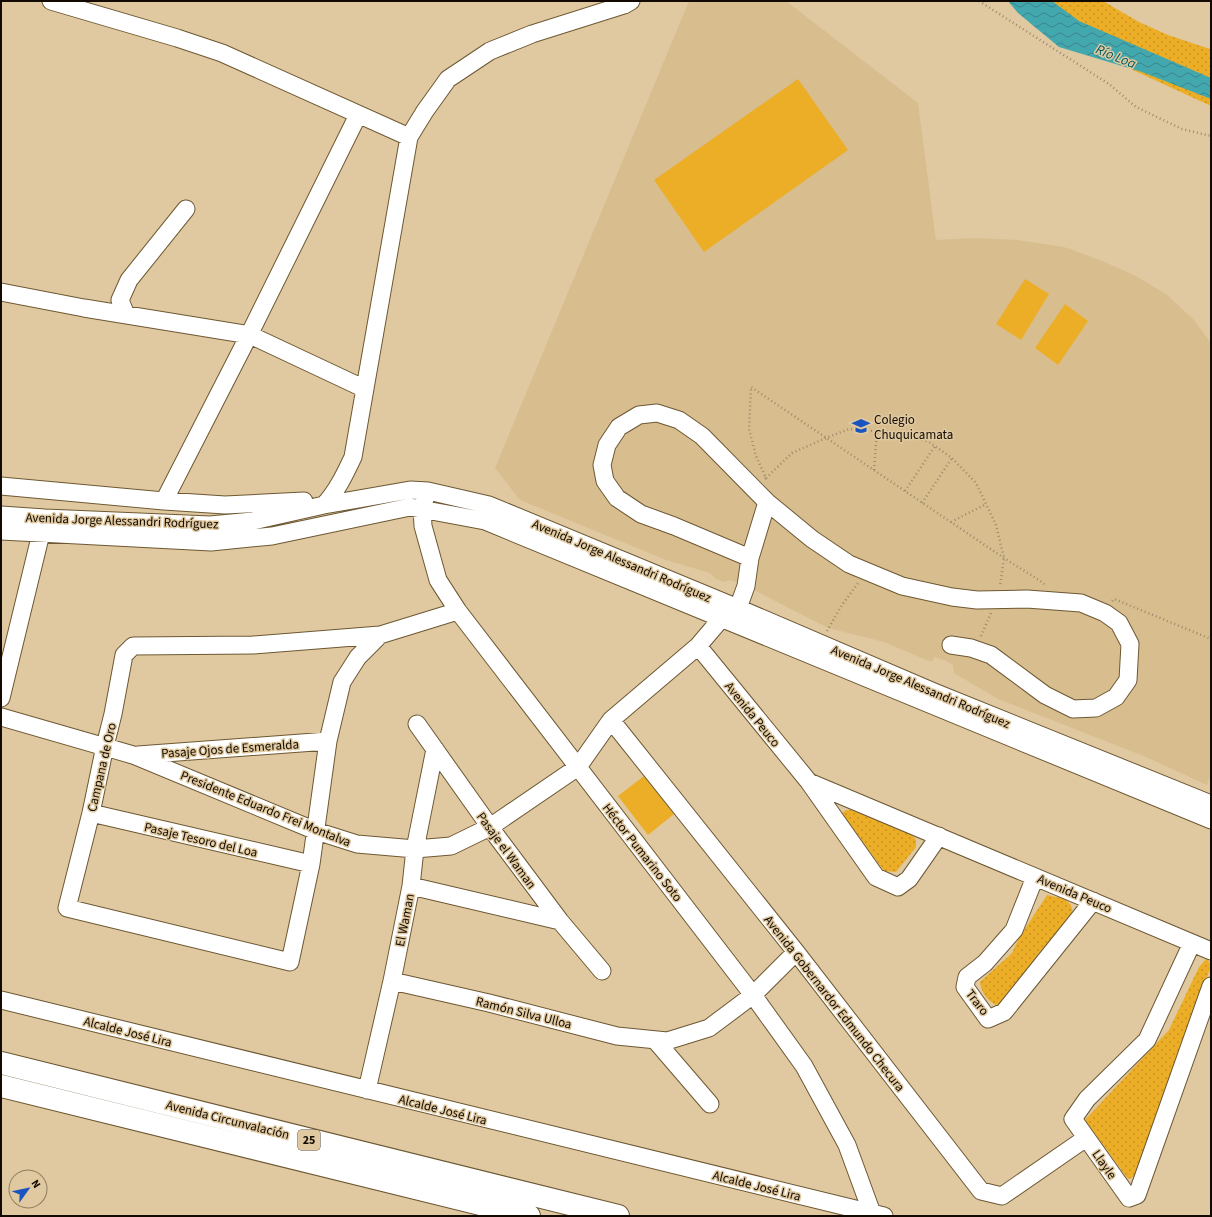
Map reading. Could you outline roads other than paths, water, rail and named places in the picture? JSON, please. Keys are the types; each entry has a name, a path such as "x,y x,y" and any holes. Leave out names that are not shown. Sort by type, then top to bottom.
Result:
{"highway":[{"name":"Avenida Circunvalación","path":"1,1063 618,1216"},
{"name":"Avenida Circunvalación","path":"1,1086 529,1216"}],"street":[{"path":"51,1 177,38 222,53 261,69 358,116 409,137"},
{"path":"1,486 164,502 225,505 328,500 344,475 353,457 409,137 425,111 448,79 490,51 532,34 624,5 631,1"},
{"path":"164,502 358,116"},
{"path":"126,315 120,300 130,280 186,210"},
{"path":"1,292 126,315 249,335 365,389"},
{"path":"750,558 674,526 641,514 617,498 604,481 602,464 607,445 619,427 639,415 657,413 679,420 702,436 763,490 812,539 849,564 902,586 952,597 976,600 1027,599 1081,603 1105,613 1119,623 1130,644 1128,680 1116,697 1096,708 1073,709 1045,695 992,655 951,645"},
{"name":"Avenida Jorge Alessandri Rodríguez","path":"1,530 43,525 210,525 253,521 328,500 410,490 428,491 490,505 821,644 932,698"},
{"path":"738,608 746,586 763,490"},
{"name":"Héctor Pumarino Soto","path":"428,491 422,508 423,526 438,580 458,611 753,995 804,1066 847,1146 876,1215"},
{"name":"Avenida Jorge Alessandri Rodríguez","path":"1,514 43,525 211,542 272,536 410,507 422,508 485,521 721,619 932,698 1135,781 1170,796 1211,820"},
{"path":"1,698 43,525"},
{"name":"Presidente Eduardo Frei Montalva","path":"1,717 133,755 316,831 357,844 415,849 451,846 490,827 578,768 611,720 698,646 721,619 738,608"},
{"name":"Campana de Oro","path":"311,864 290,962 67,908 91,813 113,714 124,655 133,646 253,645 380,635 458,611"},
{"path":"311,864 328,741 342,682 358,657 380,635"},
{"name":"Avenida Peuco","path":"698,646 809,782 876,877 898,888 909,879 939,836"},
{"name":"Avenida Gobernardor Edmundo Checura","path":"611,720 796,952 981,1190 1002,1196 1086,1138"},
{"name":"Pasaje el Waman","path":"417,724 560,922 602,971"},
{"name":"Pasaje Ojos de Esmeralda","path":"133,755 328,741"},
{"name":"El Waman","path":"367,1090 392,981 411,886 415,849 435,749"},
{"name":"Avenida Peuco","path":"809,782 1211,951"},
{"name":"Avenida Jorge Alessandri Rodríguez","path":"1170,796 1211,804"},
{"name":"Pasaje Tesoro del Loa","path":"91,813 311,864"},
{"name":"Traro","path":"1035,876 1014,930 985,963 966,977 965,987 988,1019 1004,1012 1092,901"},
{"path":"411,886 560,922"},
{"name":"Llayle","path":"1192,943 1147,1040 1087,1099 1073,1119 1129,1198 1137,1195 1211,986"},
{"name":"Ramón Silva Ulloa","path":"392,981 489,1003 617,1036 667,1041 709,1028 753,995 796,952"},
{"name":"Alcalde José Lira","path":"1,1000 876,1215"},
{"path":"655,1040 710,1104"}],"water":[{"name":"Río Loa","path":"1008,1 1052,1 1079,21 1211,78 1211,99 1142,72 1059,47 1018,13"}],"place":[{"name":"Colegio Chuquicamata","path":"861,426"}]}
